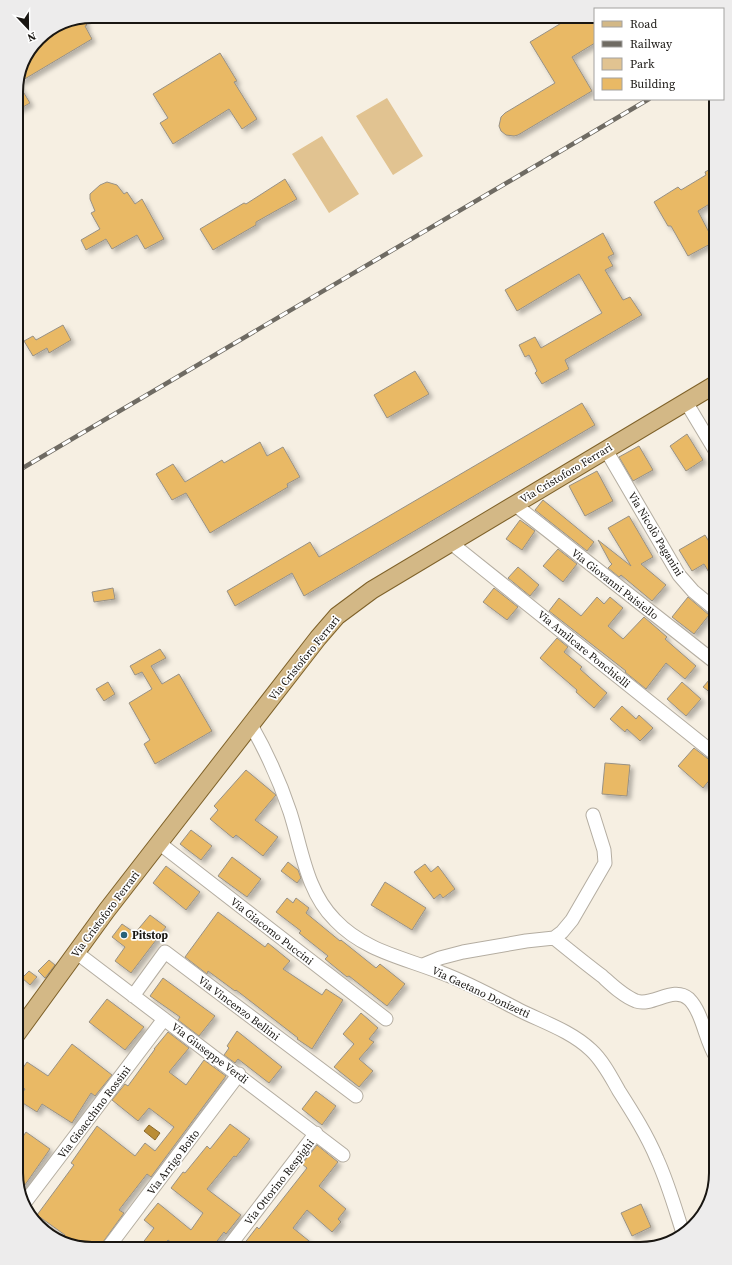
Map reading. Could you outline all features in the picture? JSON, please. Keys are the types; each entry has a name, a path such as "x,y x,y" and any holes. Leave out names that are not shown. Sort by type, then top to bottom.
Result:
{"main road":[{"name":"Via Cristoforo Ferrari","path":"23,1026 107,910 318,638 338,616 369,592 709,388"}],"street":[{"path":"686,402 709,440"},
{"name":"Via Nicolò Paganini","path":"606,450 679,574 693,591 709,604"},
{"name":"Via Giovanni Paisiello","path":"514,504 709,657"},
{"name":"Via Amilcare Ponchielli","path":"451,542 709,748"},
{"name":"Via Gaetano Donizetti","path":"251,725 266,752 280,784 311,882 326,910 343,928 371,947 463,981 567,1033 591,1050 604,1066 648,1139 666,1181 681,1228"},
{"path":"423,965 463,952 526,941 554,938 569,924 605,863 604,850 593,815"},
{"name":"Via Giacomo Puccini","path":"159,843 386,1019"},
{"path":"554,938 616,989 635,1000 645,1002 676,994 688,998 696,1010 709,1043"},
{"name":"Via Vincenzo Bellini","path":"133,996 165,952 356,1096"},
{"name":"Via Giuseppe Verdi","path":"77,953 239,1074 343,1155"},
{"name":"Via Gioacchino Rossini","path":"28,1198 164,1019"},
{"name":"Via Arrigo Boito","path":"112,1242 239,1074"},
{"name":"Via Ottorino Respighi","path":"232,1242 316,1133"}],"green space":[{"path":"387,98 423,156 393,175 356,116"},
{"path":"322,136 359,194 329,213 292,154"}],"shaded area":[{"path":"149,1125 160,1133 155,1140 144,1131"}],"building":[{"path":"86,23 87,25 85,26 92,39 24,79 30,61 37,50 39,48 48,48 48,39 57,32 78,24"},
{"path":"561,23 594,23 594,44 572,57 592,91 518,135 506,135 501,131 499,126 501,117 505,113 555,83 530,42"},
{"path":"220,53 237,81 234,82 257,119 242,129 229,109 173,144 160,123 168,118 153,94"},
{"path":"23,91 30,103 23,107"},
{"path":"709,170 709,204 698,211 709,232 709,245 688,256 671,226 668,226 654,202 678,187 681,190 706,175 705,172"},
{"path":"285,179 297,199 256,222 256,225 213,250 200,229 244,203 246,204"},
{"path":"107,182 117,185 124,194 127,192 135,204 142,199 164,239 145,249 137,235 112,249 106,239 86,250 81,240 100,229 91,213 95,211 90,199 90,194 100,185"},
{"path":"603,233 614,254 608,257 613,266 605,270 623,300 630,297 642,315 565,360 569,369 542,384 535,373 537,371 529,355 525,357 519,345 535,337 541,348 602,313 579,274 517,311 505,290"},
{"path":"63,325 71,340 49,353 47,348 33,356 24,341 33,336 36,340"},
{"path":"415,371 429,394 387,418 374,395"},
{"path":"582,403 595,425 304,596 292,573 235,606 227,591 310,542 319,557"},
{"path":"687,434 703,460 686,471 670,446"},
{"path":"260,442 267,456 283,447 300,477 287,484 288,487 210,533 186,493 172,500 156,474 173,464 185,482 222,460 224,463"},
{"path":"639,446 653,470 633,481 619,457"},
{"path":"597,471 613,501 585,516 569,486"},
{"path":"543,500 594,542 587,551 535,510"},
{"path":"629,516 653,557 641,564 666,585 652,601 621,575 619,577 608,568 612,564 598,540 631,566 608,528"},
{"path":"520,520 535,531 522,550 506,539"},
{"path":"705,535 709,542 709,572 704,564 692,571 679,550"},
{"path":"558,549 577,564 563,582 543,566"},
{"path":"518,567 539,585 530,596 508,578"},
{"path":"113,588 115,599 94,602 92,592"},
{"path":"494,588 518,607 507,620 483,602"},
{"path":"597,597 604,604 610,597 623,608 608,626 623,639 644,617 667,637 665,639 696,666 685,679 666,663 646,689 625,672 626,671 549,611 559,598 581,616"},
{"path":"688,597 709,615 694,634 672,617"},
{"path":"557,638 568,647 564,652 582,667 580,669 607,693 594,708 576,692 577,690 540,658"},
{"path":"160,649 166,658 151,666 162,684 179,674 212,731 155,764 144,744 150,740 129,703 152,689 142,672 135,675 130,666"},
{"path":"709,680 709,692 703,687"},
{"path":"108,682 115,694 104,701 96,689"},
{"path":"682,682 701,699 686,716 667,699"},
{"path":"622,706 636,719 639,715 653,728 640,741 627,729 625,732 610,719"},
{"path":"694,748 709,760 709,781 703,788 678,766"},
{"path":"605,763 630,765 627,796 602,794"},
{"path":"246,770 276,795 255,820 278,837 263,856 236,835 233,838 210,819 218,810 214,806"},
{"path":"191,830 212,846 201,860 180,844"},
{"path":"232,857 261,879 247,897 218,876"},
{"path":"288,862 298,870 301,878 297,883 281,871"},
{"path":"425,864 431,872 438,866 455,889 443,898 440,894 434,899 414,872"},
{"path":"166,866 200,892 186,910 153,883"},
{"path":"385,882 426,908 412,930 371,905"},
{"path":"287,898 293,903 296,898 309,908 306,913 340,941 341,940 376,968 380,964 405,984 387,1006 325,959 328,956 299,933 301,931 276,912"},
{"path":"218,912 265,947 268,943 290,961 283,969 322,995 326,989 343,1000 312,1049 297,1039 298,1038 236,990 235,991 208,971 207,974 185,957"},
{"path":"150,915 166,927 131,973 115,961 125,947 112,937 122,924 135,933"},
{"path":"49,960 55,965 45,978 38,971"},
{"path":"29,971 37,977 30,985 23,979"},
{"path":"163,978 215,1016 199,1036 178,1020 180,1017 150,996"},
{"path":"107,999 144,1027 125,1050 89,1022"},
{"path":"361,1013 378,1028 369,1039 374,1042 359,1059 373,1071 359,1087 334,1067 354,1044 343,1034"},
{"path":"237,1031 282,1067 269,1083 238,1059 235,1063 224,1055 229,1048 227,1046"},
{"path":"168,1032 189,1048 169,1072 186,1085 204,1060 226,1076 151,1177 147,1174 119,1210 124,1213 103,1242 78,1241 64,1236 65,1235 37,1215 74,1165 71,1163 97,1126 135,1156 145,1143 155,1151 174,1127 149,1108 138,1121 112,1100 125,1084 128,1086"},
{"path":"72,1044 112,1075 95,1096 91,1093 72,1123 42,1104 37,1112 23,1103 23,1092 25,1089 23,1088 23,1068 27,1062 48,1076"},
{"path":"316,1091 336,1106 322,1125 302,1109"},
{"path":"230,1124 250,1139 207,1189 241,1215 226,1234 224,1232 216,1242 171,1242 168,1240 166,1242 143,1242 154,1228 144,1220 158,1203 191,1230 203,1213 171,1188 183,1172 185,1173 207,1146 210,1149"},
{"path":"26,1132 50,1149 24,1186 23,1173 23,1136"},
{"path":"317,1145 338,1162 319,1186 346,1209 338,1219 341,1222 332,1232 307,1210 293,1228 310,1242 245,1242 257,1227 259,1229 307,1168 302,1164"},
{"path":"641,1204 651,1227 632,1236 621,1213"}],"railway":[{"path":"23,468 647,100"}],"place":[{"name":"Pitstop","path":"124,935"}]}
